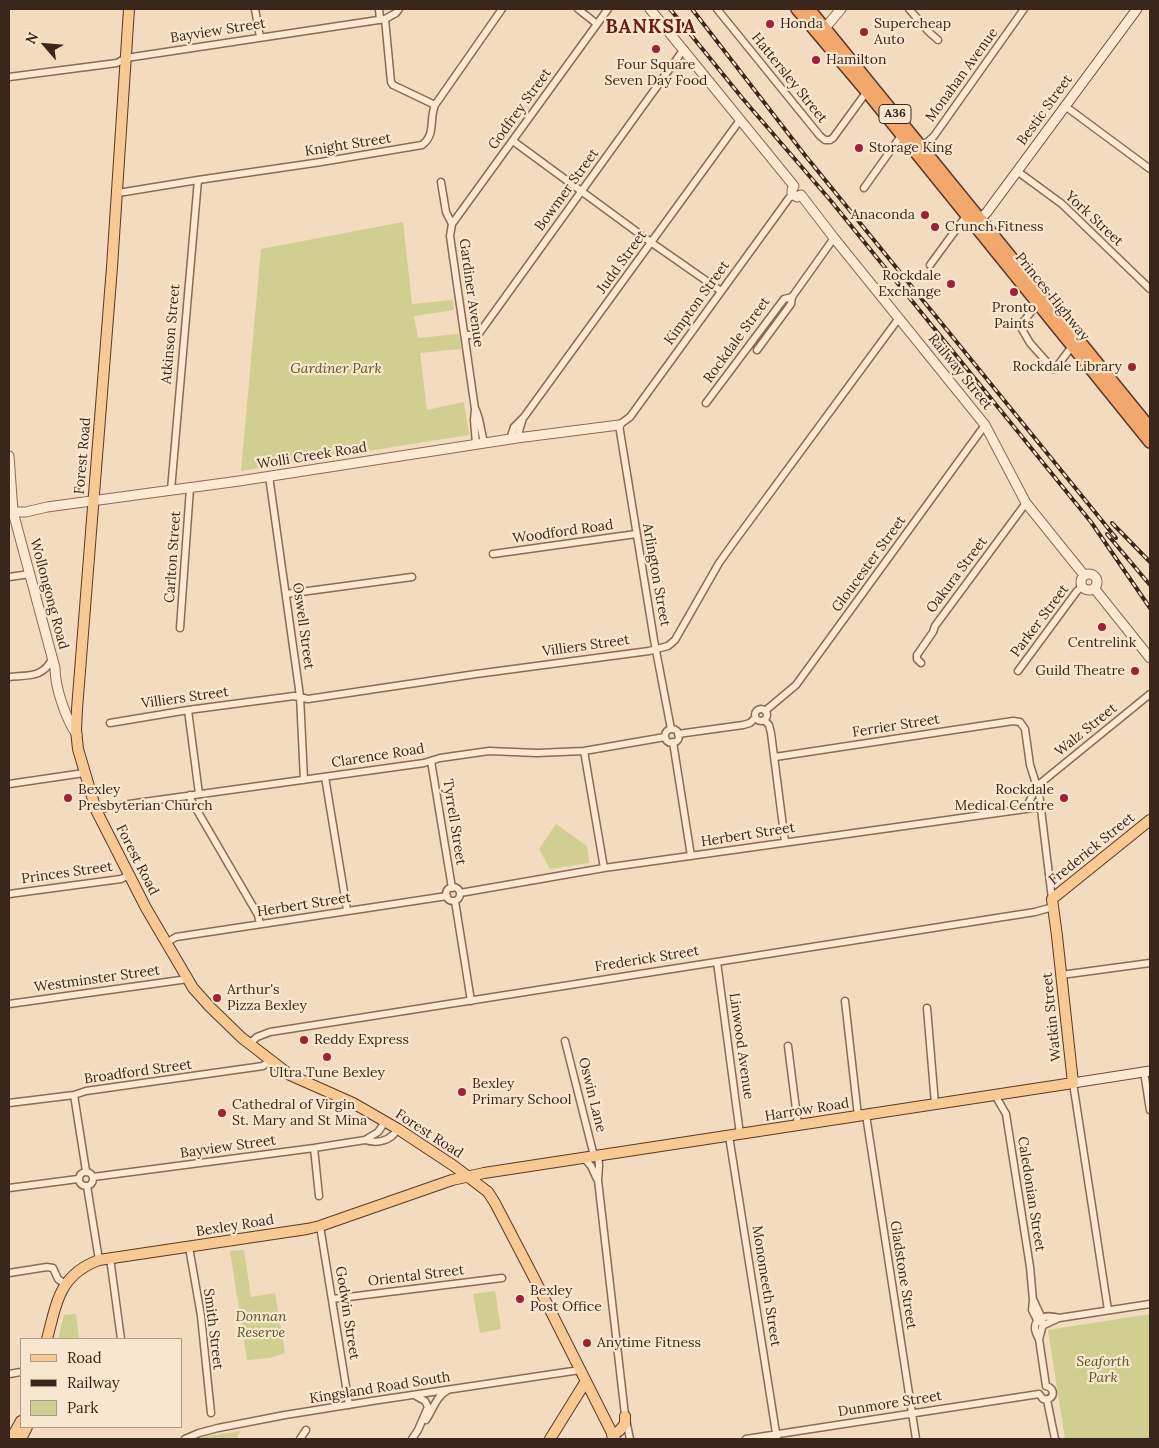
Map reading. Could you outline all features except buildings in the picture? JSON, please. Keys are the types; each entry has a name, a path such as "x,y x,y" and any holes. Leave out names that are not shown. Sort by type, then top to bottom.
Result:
{"highway":[{"name":"Princes Highway","path":"797,9 869,88"},
{"name":"Princes Highway","path":"810,9 904,132 1149,435"},
{"name":"Princes Highway","path":"919,150 966,216 977,222"}],"main road":[{"name":"Forest Road","path":"129,9 118,193 77,709 78,749 96,810 166,943 198,995 206,1003 249,1044 295,1078 353,1103 398,1129 484,1188 495,1203 612,1434"},
{"name":"Frederick Street","path":"1052,904 1150,820"},
{"name":"Watkin Street","path":"1052,904 1073,1083"},
{"name":"Harrow Road","path":"468,1177 512,1168 1073,1083"},
{"name":"Bexley Road","path":"47,1338 59,1296 65,1284 76,1272 99,1260 189,1248 320,1226 452,1180 468,1177"},
{"path":"550,1439 586,1381"},
{"path":"612,1434 625,1416"},
{"path":"12,1439 20,1423"},
{"path":"20,1439 26,1428"}],"street":[{"path":"255,9 260,37"},
{"path":"379,9 383,19 391,82 393,85 435,105"},
{"name":"Bayview Street","path":"9,77 117,63 126,58 383,19 396,13 399,9"},
{"name":"Knight Street","path":"118,193 422,145 432,133 432,115 435,105 502,9"},
{"path":"578,9 597,24"},
{"name":"Godfrey Street","path":"452,224 608,9"},
{"name":"Railway Street","path":"650,9 985,424 1026,503 1084,575"},
{"name":"Hattersley Street","path":"717,9 822,139 828,141 833,138 869,88"},
{"path":"825,28 841,9"},
{"path":"909,9 938,40"},
{"name":"Monahan Avenue","path":"919,150 934,136 1024,9"},
{"name":"Bestic Street","path":"977,222 1137,9"},
{"name":"Bowmer Street","path":"465,335 475,335 480,332 684,49"},
{"path":"1065,106 1150,169"},
{"name":"Judd Street","path":"514,438 514,427 524,417 740,120"},
{"path":"864,188 904,132"},
{"path":"513,141 721,291"},
{"name":"York Street","path":"1017,171 1062,204 1150,289"},
{"name":"Atkinson Street","path":"171,490 198,180"},
{"name":"Gardiner Avenue","path":"441,182 446,212 452,224 450,236 475,409 474,420 480,443"},
{"name":"Kimpton Street","path":"619,425 630,417 789,198 796,192"},
{"path":"930,265 966,216"},
{"name":"Rockdale Street","path":"757,350 791,304 792,297 834,238"},
{"name":"Rockdale Street","path":"706,403 784,299 792,297"},
{"path":"1041,300 1020,326 1030,343 1052,370 1055,369 1075,342"},
{"name":"Villiers Street","path":"110,723 188,710 294,696 308,699 656,650 672,644 719,563 899,318"},
{"name":"Gloucester Street","path":"765,711 796,686 985,424"},
{"name":"Wolli Creek Road","path":"11,513 190,488 514,438 619,425"},
{"name":"Arlington Street","path":"619,425 636,534 671,729"},
{"name":"Wollongong Road","path":"9,456 11,513 30,574 66,715 77,735"},
{"name":"Oswell Street","path":"269,476 300,696 304,780"},
{"name":"Carlton Street","path":"180,628 190,488"},
{"name":"Oakura Street","path":"920,663 917,660 917,655 935,626 1026,503"},
{"name":"Woodford Road","path":"493,554 636,534"},
{"path":"1090,573 1096,578 1097,583 1094,588 1086,590 1082,587 1081,579 1084,575 1090,573"},
{"path":"9,577 30,574"},
{"path":"286,594 412,576"},
{"name":"Parker Street","path":"1018,671 1077,591 1082,587"},
{"path":"1094,588 1150,658"},
{"path":"41,673 47,669 52,659"},
{"path":"9,678 41,673 55,676"},
{"name":"Walz Street","path":"1037,786 1150,694"},
{"path":"678,734 744,725 750,723 755,718 757,710 761,709 767,714 764,720"},
{"path":"188,710 199,794"},
{"path":"755,718 764,720"},
{"path":"764,720 769,726 785,842"},
{"name":"Ferrier Street","path":"774,757 1013,721 1020,722"},
{"name":"Watkin Street","path":"1020,722 1025,729 1030,765 1037,786 1052,904"},
{"path":"673,742 668,742 665,737 666,732 671,729 675,730 678,734"},
{"path":"673,742 677,739 678,734"},
{"name":"Clarence Road","path":"96,810 190,795 424,763 440,758 489,751 537,753 584,750 665,737"},
{"path":"673,742 691,856"},
{"path":"584,750 604,868"},
{"name":"Tyrrell Street","path":"431,761 452,888"},
{"path":"9,784 84,773"},
{"path":"325,777 347,910"},
{"path":"1024,809 1037,786"},
{"path":"190,795 191,800 258,916 260,924"},
{"name":"Herbert Street","path":"460,893 604,868 1040,807"},
{"name":"Princes Street","path":"9,894 121,879 129,875"},
{"path":"452,888 457,889 460,893 459,898 455,901 450,900 447,896 448,891 452,888"},
{"name":"Herbert Street","path":"166,943 176,937 447,896"},
{"path":"455,901 471,1001"},
{"name":"Frederick Street","path":"249,1044 257,1037 270,1032 1035,912 1052,904"},
{"name":"Linwood Avenue","path":"717,962 740,1134"},
{"path":"1061,976 1150,963"},
{"name":"Westminster Street","path":"9,1004 188,979"},
{"name":"Gladstone Street","path":"845,1001 916,1439"},
{"path":"927,1008 935,1104"},
{"name":"Oswin Lane","path":"565,1041 592,1156"},
{"path":"788,1046 798,1125"},
{"name":"Broadford Street","path":"9,1103 74,1096 86,1091 263,1066 270,1060"},
{"path":"1147,1072 1150,1110"},
{"name":"Harrow Road","path":"1073,1083 1147,1072"},
{"name":"Watkin Street","path":"1073,1083 1108,1310"},
{"path":"74,1096 86,1171 93,1177 92,1182 87,1186"},
{"name":"Caledonian Street","path":"995,1096 1006,1114 1030,1267 1032,1310 1040,1318 1036,1326 1036,1334 1039,1339 1046,1386"},
{"path":"365,1140 378,1133 385,1122"},
{"name":"Bayview Street","path":"93,1177 365,1140 372,1142 387,1140 398,1129"},
{"name":"Monomeeth Street","path":"729,1136 777,1437"},
{"path":"314,1148 319,1196"},
{"path":"592,1156 591,1166 598,1180"},
{"path":"592,1156 599,1165 598,1180 625,1416 630,1439"},
{"path":"78,1179 80,1174 86,1171"},
{"path":"78,1179 81,1184 87,1186"},
{"path":"9,1188 78,1179"},
{"path":"87,1186 99,1260"},
{"name":"Godwin Street","path":"320,1226 349,1405"},
{"name":"Smith Street","path":"189,1248 201,1316 211,1413"},
{"path":"110,1258 121,1338"},
{"path":"9,1273 47,1267 52,1268 58,1279 65,1284"},
{"name":"Oriental Street","path":"332,1300 502,1278"},
{"path":"1059,1318 1051,1316 1040,1318 1044,1325 1059,1318 1150,1304"},
{"name":"Caledonian Street","path":"1039,1339 1044,1325"},
{"name":"Kingsland Road South","path":"185,1439 218,1428 349,1405 580,1370"},
{"path":"1046,1386 1050,1387 1053,1392 1051,1398 1047,1400 1041,1398 1039,1394 1040,1388 1046,1386"},
{"path":"412,1439 441,1395 454,1389"},
{"name":"Dunmore Street","path":"746,1439 777,1437 1039,1394"},
{"path":"397,1398 417,1396 427,1402 427,1409 418,1430"},
{"path":"1047,1400 1055,1439"},
{"path":"300,1439 306,1430"}],"green space":[{"name":"Gardiner Park","path":"403,222 412,304 453,300 454,310 414,316 418,338 459,334 461,349 420,353 427,410 464,402 469,435 241,471 261,249"},
{"path":"556,824 587,846 589,863 550,869 539,849"},
{"name":"Donnan Reserve","path":"244,1250 251,1297 275,1293 285,1353 270,1358 247,1360 230,1251"},
{"path":"495,1291 501,1329 480,1333 473,1294"},
{"path":"76,1314 79,1338 58,1338 64,1315"},
{"name":"Seaforth Park","path":"1150,1314 1150,1438 1065,1439 1048,1330"},
{"path":"241,1431 236,1439 188,1439 195,1438"}],"railway":[{"path":"670,9 743,99 831,201 1091,522 1150,608"},
{"path":"692,9 804,154 1116,538"},
{"path":"1112,523 1150,562"},
{"path":"1107,534 1150,585"}],"place":[{"name":"Honda","path":"770,24"},
{"name":"Supercheap Auto","path":"864,32"},
{"name":"Four Square Seven Day Food","path":"656,49"},
{"name":"Hamilton","path":"816,60"},
{"name":"Storage King","path":"859,148"},
{"name":"Anaconda","path":"925,215"},
{"name":"Crunch Fitness","path":"935,227"},
{"name":"Rockdale Exchange","path":"951,284"},
{"name":"Pronto Paints","path":"1014,292"},
{"name":"Rockdale Library","path":"1132,367"},
{"name":"Centrelink","path":"1102,627"},
{"name":"Guild Theatre","path":"1135,671"},
{"name":"Bexley Presbyterian Church","path":"68,798"},
{"name":"Rockdale Medical Centre","path":"1064,798"},
{"name":"Arthur's Pizza Bexley","path":"217,998"},
{"name":"Reddy Express","path":"304,1040"},
{"name":"Ultra Tune Bexley","path":"327,1057"},
{"name":"Bexley Primary School","path":"462,1092"},
{"name":"Cathedral of Virgin St. Mary and St Mina","path":"222,1113"},
{"name":"Bexley Post Office","path":"520,1299"},
{"name":"Anytime Fitness","path":"587,1343"}],"district":[{"name":"BANKSIA","path":"651,28"}]}
